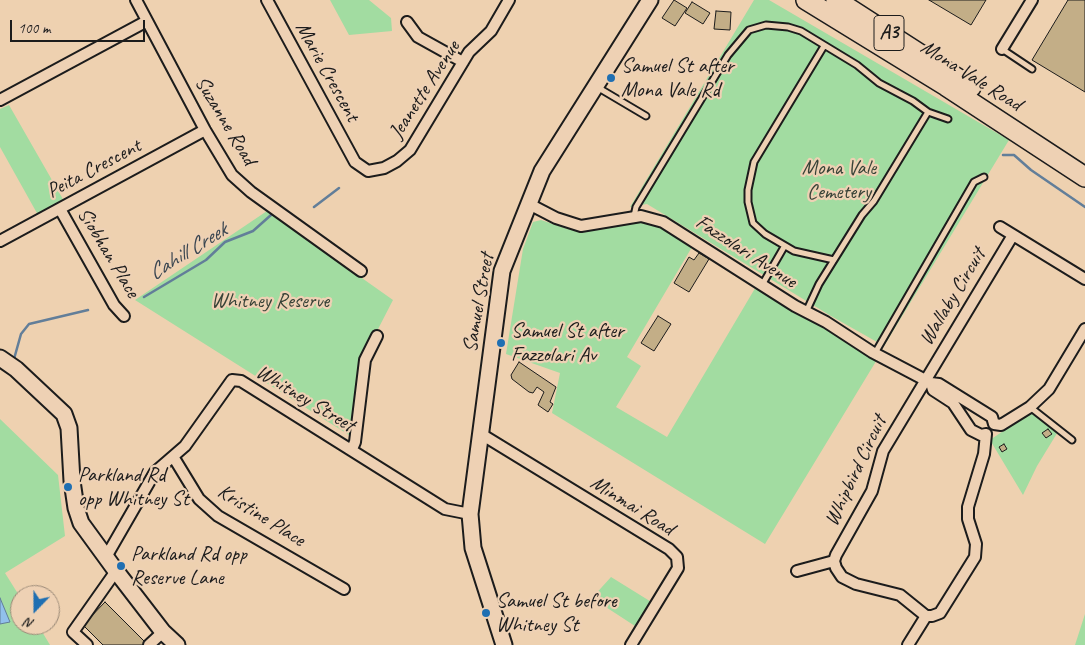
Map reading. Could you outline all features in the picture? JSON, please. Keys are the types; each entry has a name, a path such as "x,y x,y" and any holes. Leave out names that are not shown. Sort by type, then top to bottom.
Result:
{"highway":[{"name":"Mona Vale Road","path":"806,0 946,86 1085,177"},
{"name":"Mona Vale Road","path":"836,0 1085,161"}],"street":[{"name":"Suzanne Road","path":"136,0 205,130 232,175 251,192 361,271"},
{"name":"Marie Crescent","path":"267,0 355,162"},
{"name":"Jeanette Avenue","path":"355,162 368,171 384,168 397,161 410,150 469,52 490,31 509,0"},
{"name":"Samuel Street","path":"504,645 473,548 470,514 502,271 542,171 650,0"},
{"path":"1002,49 1032,0"},
{"path":"0,100 147,21"},
{"path":"407,22 418,37 463,62"},
{"name":"Peita Crescent","path":"0,241 205,130"},
{"name":"Fazzolari Avenue","path":"529,204 561,221 581,226 593,226 634,216 653,218 663,222 762,285 875,353 928,381 939,384 992,417 994,424"},
{"name":"Siobhan Place","path":"60,209 114,305 124,316"},
{"name":"Wallaby Circuit","path":"1000,227 1085,279"},
{"name":"Wallaby Circuit","path":"928,381 1013,235"},
{"path":"797,571 834,562 842,578 856,584 900,595 926,616 940,613 974,557 976,544 968,519 968,507 984,454 986,434 992,431 994,424 1001,425 1030,407 1049,389 1085,329"},
{"path":"352,449 355,442 365,360 377,336"},
{"path":"0,358 16,369 64,414 69,428 72,481 76,508 87,532 164,632 178,645"},
{"name":"Whitney Street","path":"106,557 155,472 174,458 185,446 232,380 241,381 445,509 470,514"},
{"name":"Fazzolari Avenue","path":"928,381 933,390 953,403 971,430 981,436 986,434"},
{"name":"Whipbird Circuit","path":"834,562 872,491 883,451 928,381"},
{"name":"Minmai Road","path":"480,434 669,550 677,557 678,568 630,645"},
{"name":"Kristine Place","path":"174,458 199,499 218,516 344,589"},
{"path":"87,645 73,632 116,571"},
{"path":"908,645 926,616"},
{"path":"150,645 164,632"}],"lane":[{"path":"634,216 636,207 728,55 749,30 766,25 788,27 801,31 857,65 879,83 913,101 928,112 948,119"},
{"path":"824,46 760,150 750,174 748,202 753,223 784,247 834,260"},
{"path":"1002,49 1032,70"},
{"path":"596,86 646,116"},
{"path":"806,312 834,260 862,215 874,201 928,112"},
{"path":"875,353 974,182 984,177"},
{"path":"762,285 784,247"},
{"path":"1030,407 1072,440"}],"green space":[{"path":"330,0 369,0 391,18 392,31 349,35"},
{"name":"Mona Vale Cemetery","path":"754,0 769,0 1009,140 884,346 831,316 647,204 630,207"},
{"path":"9,105 64,201 38,215 0,147 0,109"},
{"name":"Whitney Reserve","path":"267,211 393,300 359,366 349,435 135,300"},
{"path":"541,220 568,229 588,230 640,220 662,227 692,247 627,357 641,366 616,407 667,437 757,285 878,358 765,544 552,413 560,373 506,354 523,249 533,222"},
{"path":"1034,410 1059,430 1037,466 1023,495 990,440"},
{"path":"0,419 58,475 65,536 5,573 12,585 10,585 10,635 44,635 50,645 0,645"},
{"path":"611,577 653,603 638,628 592,598"},
{"path":"1085,614 1085,645 1075,645"}],"water":[{"path":"0,598 10,622 0,624"}],"building":[{"path":"674,0 687,8 675,26 662,18"},
{"path":"929,0 986,0 971,25"},
{"path":"1068,0 1085,0 1085,92 1032,60"},
{"path":"692,2 710,13 703,24 685,13"},
{"path":"716,11 731,12 730,30 714,29"},
{"path":"699,253 709,259 689,292 674,283 689,257 694,260"},
{"path":"658,316 671,324 654,351 641,343"},
{"path":"519,362 556,387 550,402 553,404 548,412 538,405 544,392 537,387 533,393 529,392 512,379 511,375"},
{"path":"1048,429 1052,434 1046,438 1042,433"},
{"path":"1004,444 1007,449 1002,452 999,447"},
{"path":"105,602 145,642 143,645 103,645 83,625"}],"waterway":[{"path":"1003,155 1014,155 1031,170 1085,207"},
{"name":"Cahill Creek","path":"314,207 339,188"},
{"name":"Cahill Creek","path":"144,297 206,260 225,242 253,231 271,215"},
{"name":"Cahill Creek","path":"14,359 21,334 29,324 88,310"}],"place":[{"name":"Samuel St after Mona Vale Rd","path":"611,78"},
{"name":"Samuel St after Fazzolari Av","path":"501,343"},
{"name":"Parkland Rd opp Whitney St","path":"68,487"},
{"name":"Parkland Rd opp Reserve Lane","path":"121,566"},
{"name":"Samuel St before Whitney St","path":"486,613"}]}
